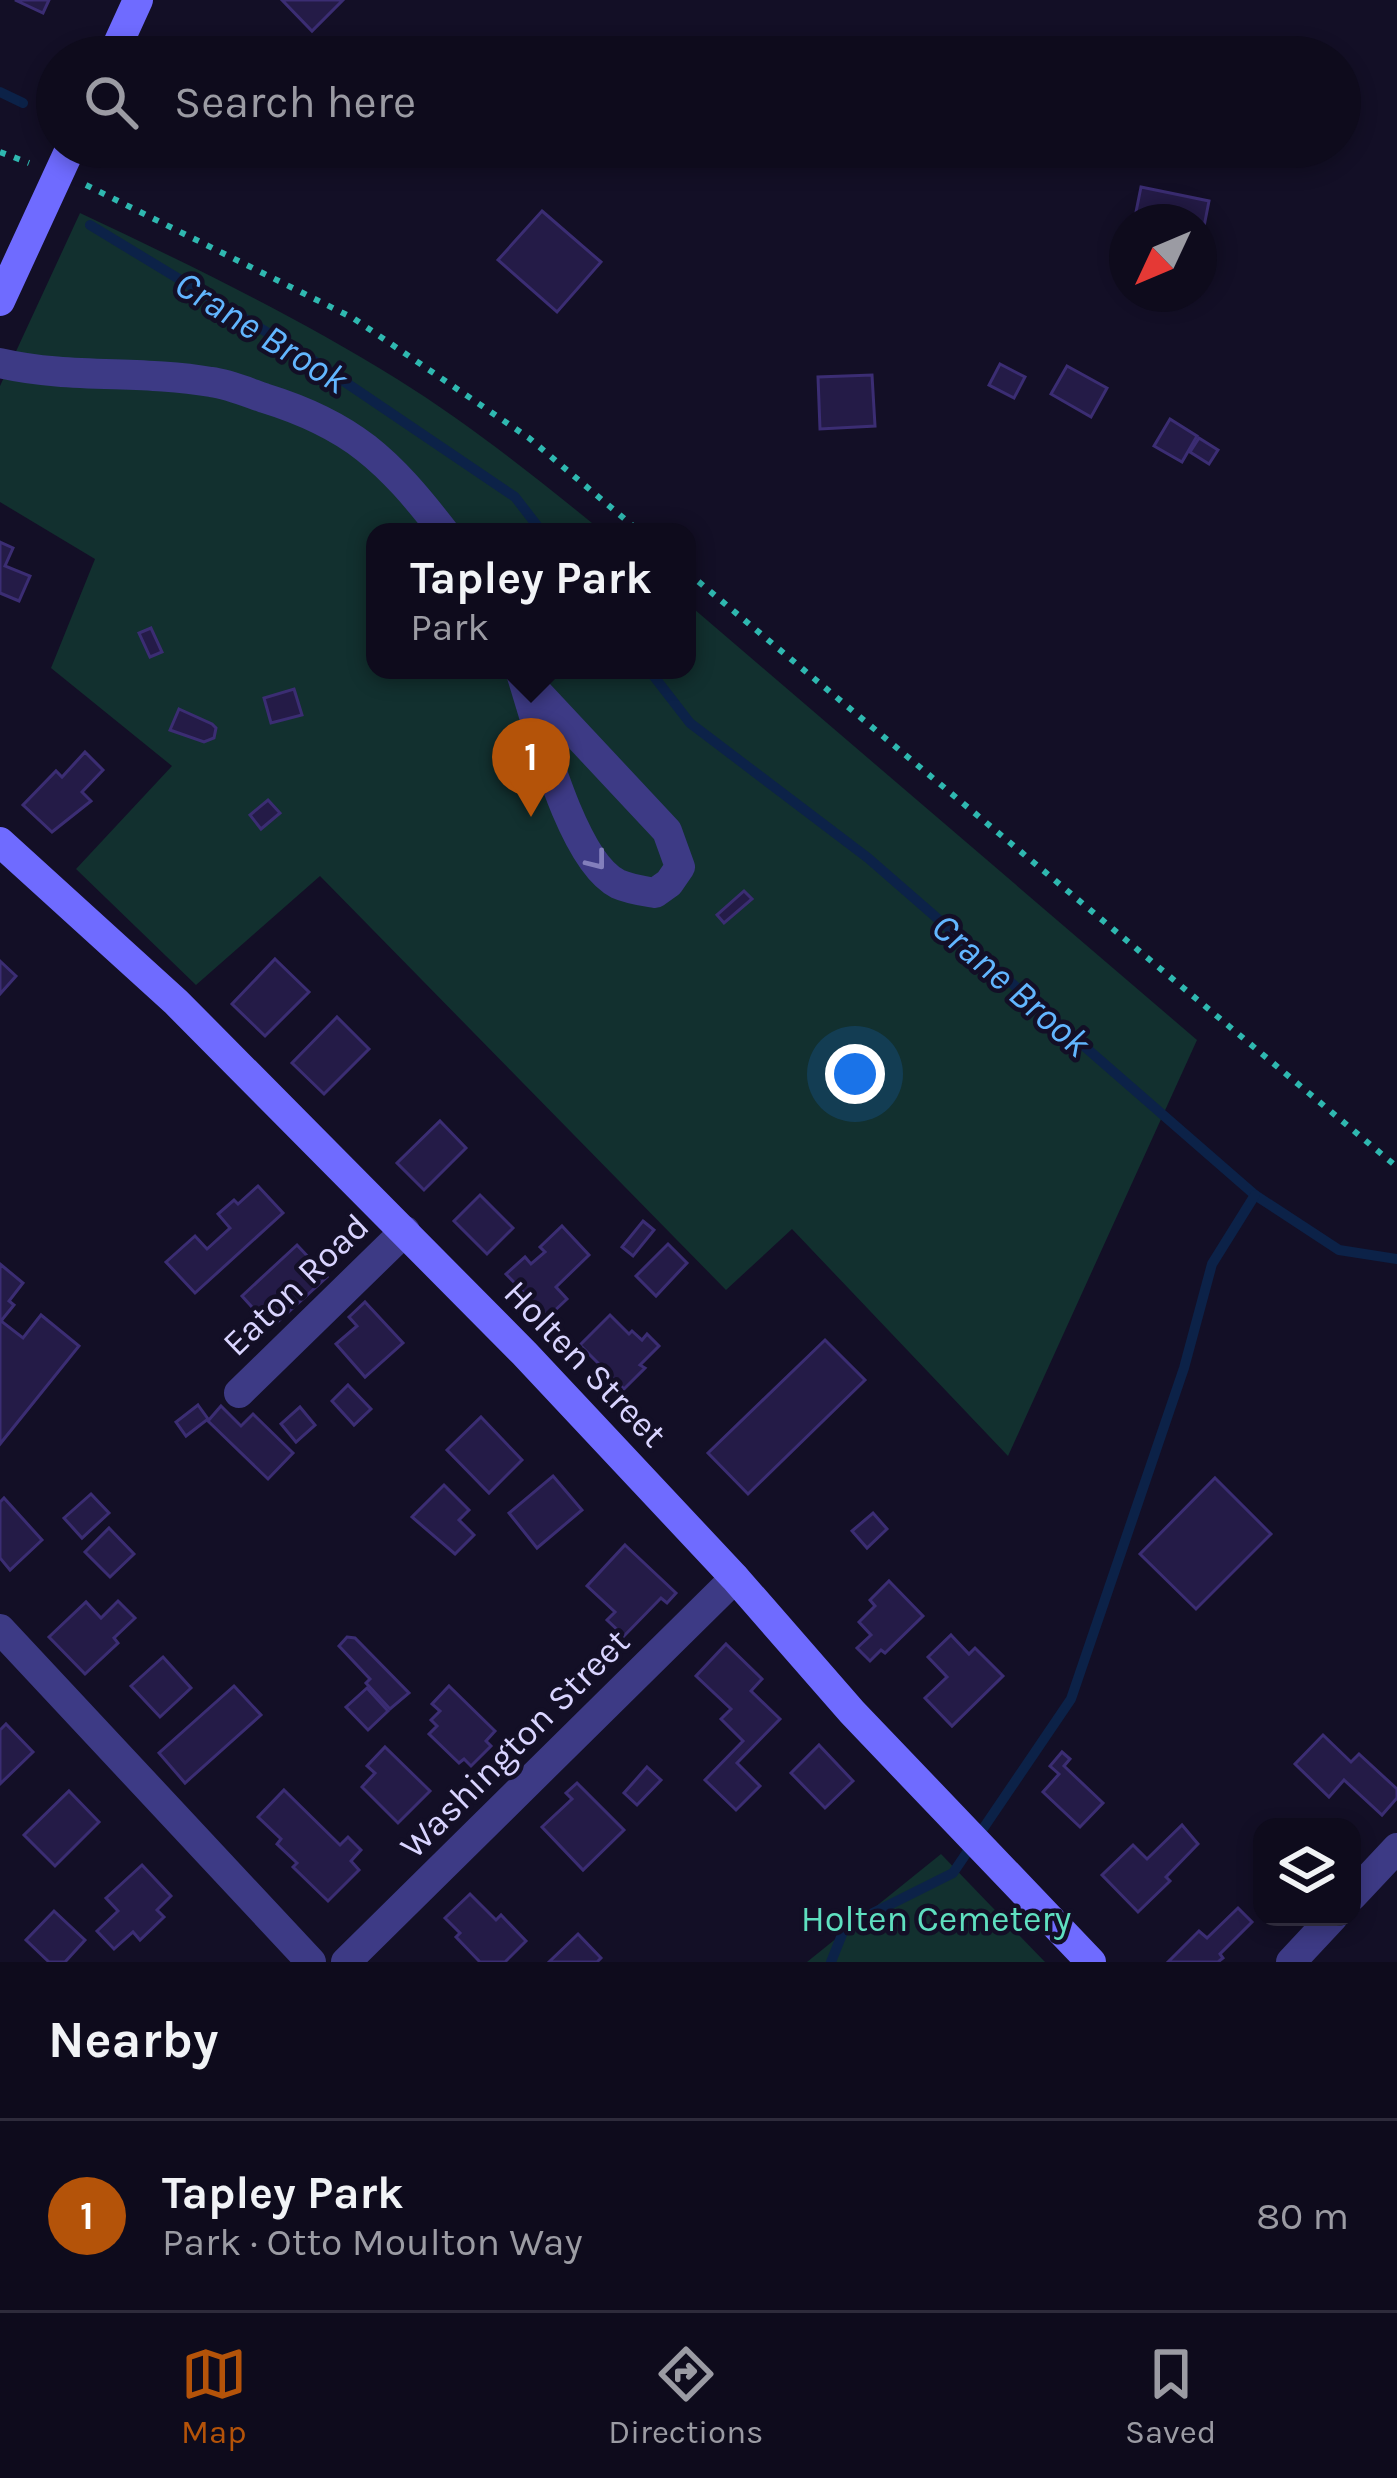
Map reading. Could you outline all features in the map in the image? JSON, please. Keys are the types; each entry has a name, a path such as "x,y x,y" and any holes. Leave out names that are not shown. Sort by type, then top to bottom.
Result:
{"main road":[{"path":"122,36 138,0"},
{"path":"0,301 61,168"},
{"name":"Holten Street","path":"0,842 176,1002 405,1231 1091,1962"}],"street":[{"path":"0,362 31,369 212,382 292,406 347,431 393,470 437,523"},
{"path":"523,679 566,808 594,863 616,883 656,893 680,866 667,831 527,679"},
{"name":"Eaton Road","path":"239,1393 405,1231"},
{"name":"Washington Street","path":"346,1962 735,1578"},
{"path":"0,1629 311,1962"},
{"path":"1361,1886 1397,1848"},
{"path":"1291,1962 1325,1926"}],"path":[{"path":"0,152 36,156"},
{"path":"76,168 111,195 353,318 529,438 629,523"},
{"path":"696,580 1397,1167"}],"green space":[{"path":"80,213 281,312 450,414 592,523 366,523 366,679 696,679 696,611 1197,1040 1008,1456 792,1229 726,1290 320,876 196,985 76,869 172,766 51,668 95,559 0,502 0,386"},
{"name":"Holten Cemetery","path":"941,1854 1045,1962 807,1962"}],"building":[{"path":"15,0 49,0 43,13"},
{"path":"282,0 343,0 312,31"},
{"path":"1141,187 1209,201 1208,204 1138,204"},
{"path":"542,211 601,262 557,312 498,260"},
{"path":"1000,364 1025,377 1014,398 989,385"},
{"path":"1067,366 1107,388 1091,417 1051,394"},
{"path":"872,375 875,426 820,429 818,377"},
{"path":"1170,419 1197,436 1182,462 1154,446"},
{"path":"1199,438 1218,450 1209,464 1190,452"},
{"path":"0,542 13,548 5,566 30,576 19,601 0,593"},
{"path":"151,628 162,652 150,657 139,633"},
{"path":"294,689 302,715 271,723 264,698"},
{"path":"179,709 212,724 214,738 204,742 170,730"},
{"path":"85,752 103,770 82,792 91,801 52,832 23,805 56,771 62,777"},
{"path":"268,800 280,813 261,829 250,815"},
{"path":"744,891 752,899 724,923 717,915"},
{"path":"275,959 309,992 265,1036 232,1004"},
{"path":"0,961 16,976 0,994"},
{"path":"337,1017 369,1049 324,1094 292,1063"},
{"path":"440,1121 466,1148 424,1190 397,1163"},
{"path":"258,1186 283,1213 195,1293 166,1262 195,1236 207,1249 230,1228 218,1214"},
{"path":"480,1195 513,1228 487,1254 454,1221"},
{"path":"643,1221 654,1230 633,1256 622,1247"},
{"path":"562,1226 589,1255 556,1287 567,1299 548,1317 506,1274 525,1257 531,1264 545,1252 540,1247"},
{"path":"668,1244 687,1263 656,1296 636,1276"},
{"path":"297,1245 327,1277 271,1328 242,1296"},
{"path":"0,1264 23,1283 1,1321 23,1338 41,1315 79,1346 0,1444"},
{"path":"365,1302 403,1343 365,1377 336,1344 357,1326 349,1317"},
{"path":"610,1315 629,1334 632,1331 642,1340 647,1334 659,1346 624,1389 580,1345"},
{"path":"825,1340 865,1380 748,1494 708,1453"},
{"path":"348,1385 371,1409 354,1425 332,1401"},
{"path":"198,1405 208,1419 186,1436 176,1422"},
{"path":"221,1406 241,1426 253,1414 293,1453 268,1479 208,1421"},
{"path":"300,1407 315,1425 296,1442 281,1424"},
{"path":"481,1417 522,1460 489,1493 447,1450"},
{"path":"553,1476 582,1510 537,1548 509,1513"},
{"path":"1215,1478 1271,1534 1196,1609 1140,1554"},
{"path":"444,1485 469,1510 459,1520 474,1535 455,1554 412,1517"},
{"path":"91,1494 109,1513 82,1538 64,1518"},
{"path":"4,1498 42,1540 10,1570 0,1558 0,1502"},
{"path":"873,1513 887,1529 867,1548 852,1531"},
{"path":"109,1528 134,1554 110,1577 85,1552"},
{"path":"625,1545 676,1593 667,1603 661,1598 624,1636 607,1620 615,1612 587,1586"},
{"path":"889,1581 923,1616 885,1653 881,1650 870,1661 857,1648 871,1635 859,1622 875,1606 870,1600"},
{"path":"118,1601 135,1618 114,1638 118,1643 85,1674 49,1637 86,1602 101,1618"},
{"path":"951,1635 969,1654 975,1648 1003,1676 952,1726 925,1698 947,1677 928,1657"},
{"path":"347,1637 355,1638 409,1693 390,1709 339,1646"},
{"path":"726,1644 762,1679 751,1691 780,1719 737,1763 760,1786 736,1810 705,1780 743,1741 721,1719 731,1709 696,1676"},
{"path":"163,1657 191,1688 160,1717 131,1686"},
{"path":"234,1686 261,1715 185,1783 159,1753"},
{"path":"449,1686 495,1731 486,1741 491,1746 471,1766 464,1759 459,1763 429,1734 437,1726 431,1720 440,1711 432,1704"},
{"path":"367,1688 388,1711 368,1730 346,1707"},
{"path":"6,1724 33,1752 0,1784 0,1730"},
{"path":"1323,1735 1351,1762 1359,1754 1397,1789 1397,1798 1382,1815 1344,1780 1329,1797 1295,1764"},
{"path":"819,1745 853,1781 825,1808 791,1773"},
{"path":"385,1747 430,1791 398,1823 362,1787 375,1773 367,1766"},
{"path":"1062,1752 1070,1759 1064,1766 1103,1803 1080,1827 1043,1792 1059,1774 1050,1766"},
{"path":"647,1767 661,1780 637,1805 624,1793"},
{"path":"577,1783 624,1830 583,1870 542,1827 572,1799 566,1793"},
{"path":"284,1790 340,1845 348,1837 361,1850 351,1861 359,1870 328,1901 293,1867 297,1863 277,1844 281,1839 258,1817"},
{"path":"69,1791 99,1822 55,1866 24,1835"},
{"path":"1182,1825 1198,1844 1138,1912 1102,1875 1133,1845 1147,1859"},
{"path":"142,1865 171,1896 157,1910 164,1917 140,1940 133,1932 114,1949 97,1931 118,1911 106,1898"},
{"path":"470,1894 496,1920 501,1915 526,1941 505,1962 480,1962 445,1918"},
{"path":"1238,1908 1252,1922 1220,1954 1223,1958 1218,1962 1168,1962 1199,1931 1207,1938"},
{"path":"54,1911 85,1940 65,1962 49,1962 26,1940"},
{"path":"578,1934 601,1958 597,1962 549,1962"}],"waterway":[{"name":"Crane Brook","path":"0,92 23,103"},
{"name":"Crane Brook","path":"90,225 311,359 515,497 535,523"},
{"name":"Crane Brook","path":"656,679 690,723 868,858 1255,1195 1339,1250 1397,1259"},
{"path":"831,1962 845,1927 953,1873 1071,1699 1184,1368 1212,1264 1255,1195"}],"place":[{"name":"Tapley Park","path":"531,817"}]}
